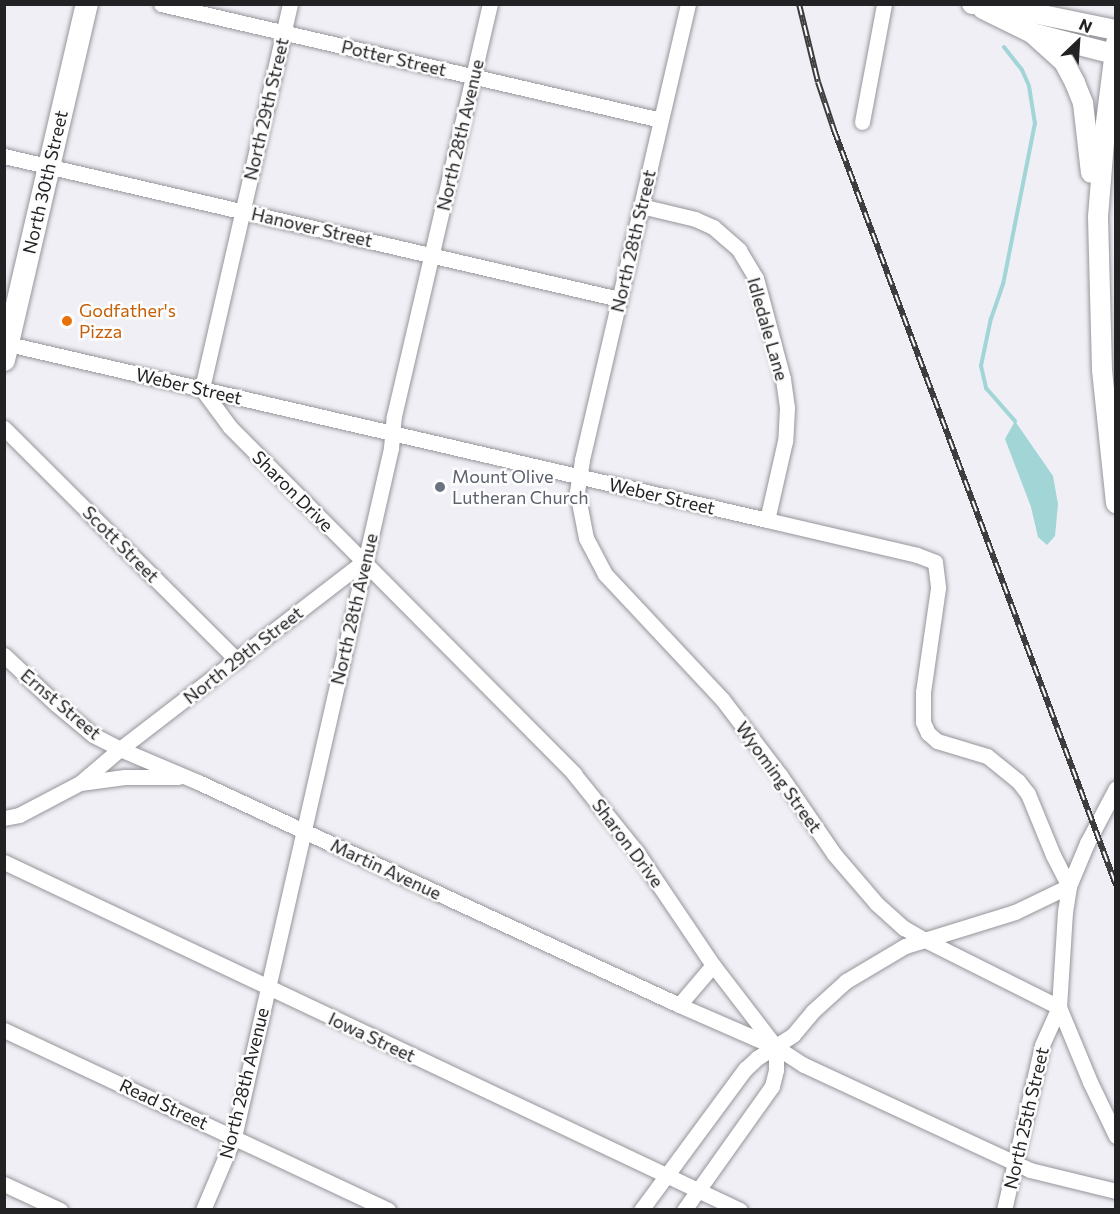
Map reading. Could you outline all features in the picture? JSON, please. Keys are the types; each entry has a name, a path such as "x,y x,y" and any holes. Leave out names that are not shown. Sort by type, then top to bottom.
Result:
{"highway":[{"name":"North 30th Street","path":"6,349 87,4"}],"main road":[{"path":"975,5 999,6 1116,30"},
{"path":"975,5 994,17 1032,33 1115,49 1098,217"},
{"path":"1032,33 1064,62 1083,103 1098,217 1102,370 1116,503"}],"street":[{"name":"Potter Street","path":"161,4 661,120"},
{"name":"North 29th Street","path":"202,389 290,4"},
{"name":"North 28th Avenue","path":"203,1209 234,1137 490,4"},
{"name":"North 28th Street","path":"580,477 688,4"},
{"path":"862,122 884,4"},
{"name":"Hanover Street","path":"4,156 620,299"},
{"name":"Idledale Lane","path":"642,206 695,219 713,228 739,250 756,278 783,379 787,408 785,441 767,520"},
{"name":"Weber Street","path":"6,349 202,389 917,555 935,562 939,575 923,692 923,722 928,733 938,741 987,756 1018,781 1028,794 1053,855 1069,886"},
{"name":"Sharon Drive","path":"202,389 230,427 540,738 596,800 636,851 713,965 776,1047 804,1065 1030,1170 1116,1191"},
{"name":"Scott Street","path":"4,428 237,660"},
{"name":"Wyoming Street","path":"580,477 578,492 582,527 592,553 605,574 722,699 856,882 904,928 1059,1007"},
{"name":"North 29th Street","path":"120,749 364,561"},
{"name":"Ernst Street","path":"4,655 93,735 120,749"},
{"path":"4,818 19,815 80,783 120,749"},
{"name":"Martin Avenue","path":"120,749 187,777 679,1005 776,1047"},
{"path":"80,783 125,777 187,777"},
{"name":"North 25th Street","path":"1004,1209 1042,1045 1059,1007 1065,912 1069,886 1091,835 1116,788"},
{"name":"Iowa Street","path":"4,862 740,1209"},
{"path":"641,1209 745,1069 757,1058 793,1035 813,1011 846,981 905,946 1015,912 1069,886"},
{"path":"679,1005 713,965"},
{"path":"1059,1007 1090,1082 1116,1136"},
{"name":"Read Street","path":"4,1030 388,1209"},
{"path":"684,1209 772,1086 776,1070 776,1047"},
{"path":"4,1184 60,1209"}],"water":[{"path":"1015,421 1053,476 1058,504 1055,536 1047,545 1038,537 1031,507 1005,439"}],"waterway":[{"path":"1004,47 1022,70 1029,86 1035,123 1003,284 991,318 981,366 986,388 1015,421"}],"railway":[{"path":"799,4 818,82 834,130 1116,885"}],"place":[{"name":"Godfather's Pizza","path":"67,321"},
{"name":"Mount Olive Lutheran Church","path":"440,487"}]}
